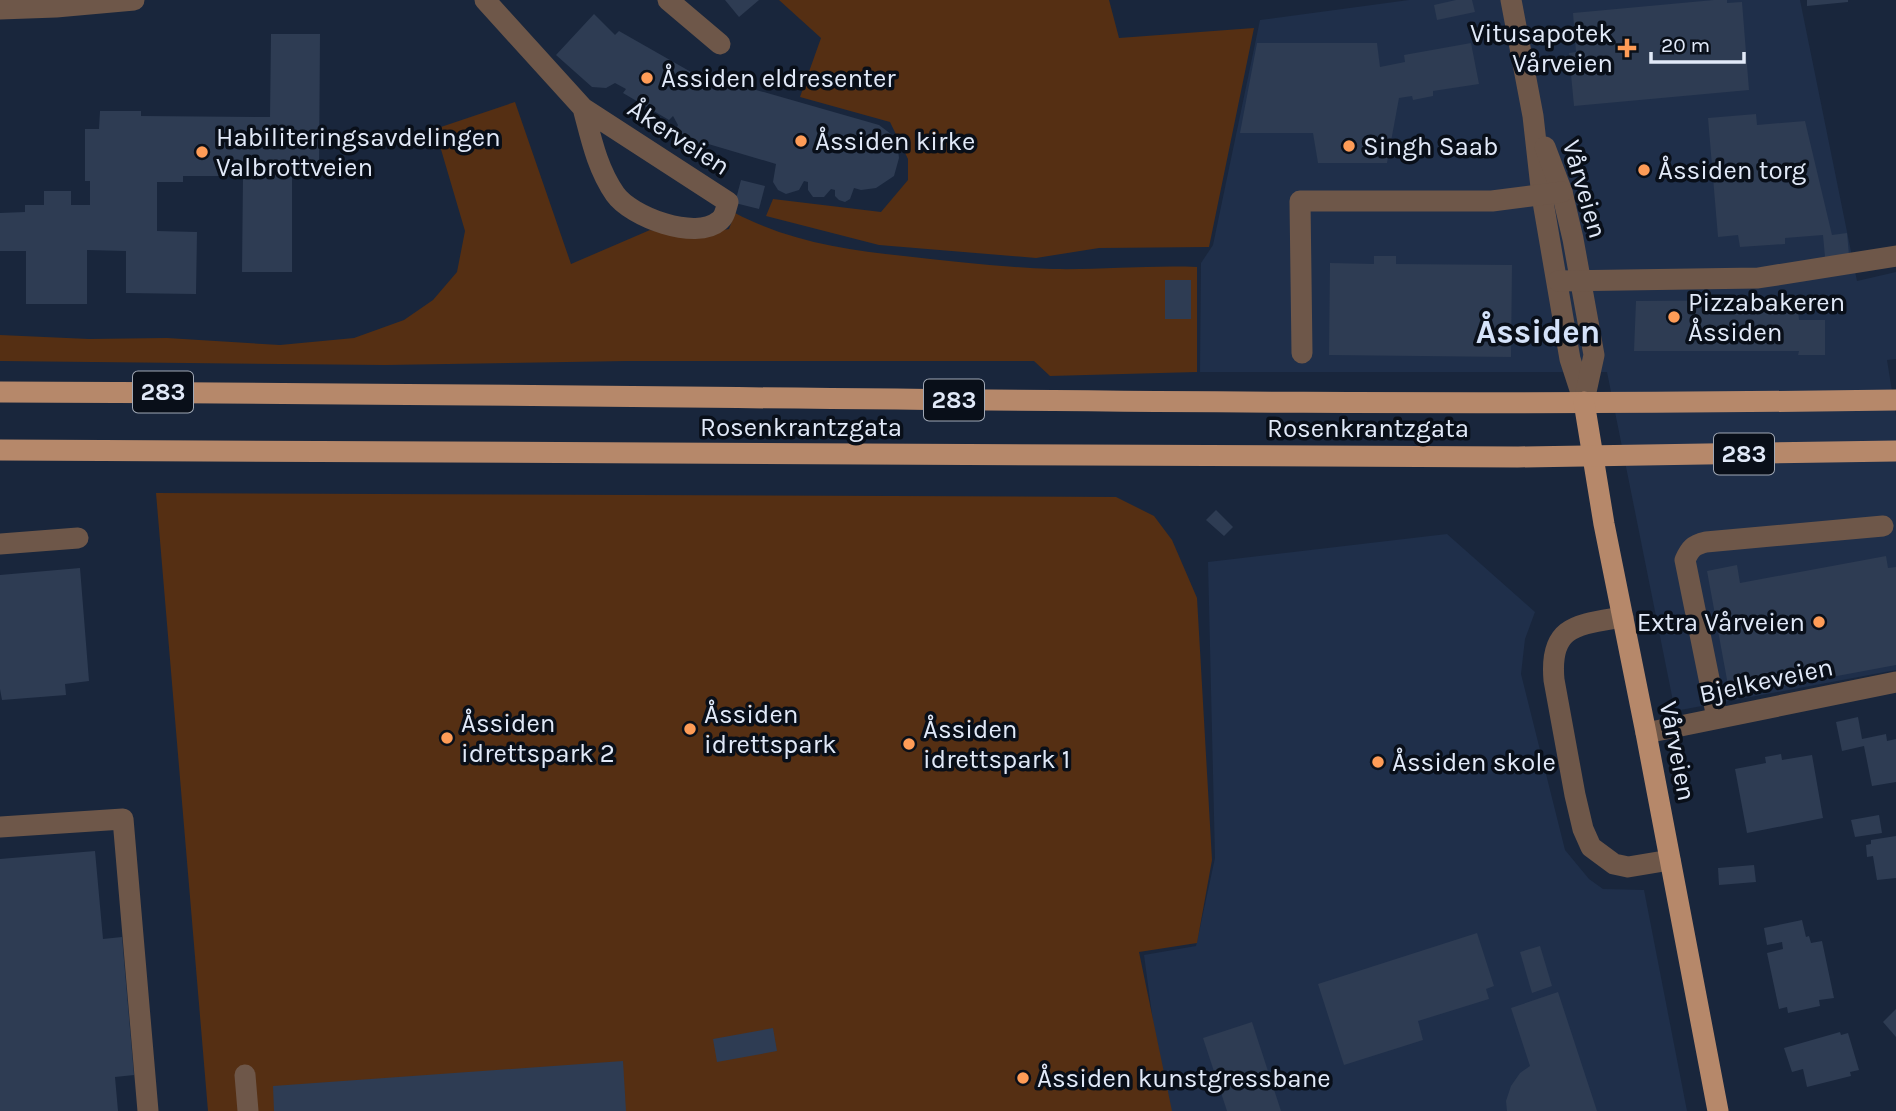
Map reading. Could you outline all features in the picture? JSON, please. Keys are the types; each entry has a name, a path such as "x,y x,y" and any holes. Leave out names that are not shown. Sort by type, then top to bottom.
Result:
{"main road":[{"name":"Rosenkrantzgata","path":"0,392 988,401 1896,400"},
{"name":"Vårveien","path":"1584,402 1592,456 1718,1111"},
{"name":"Rosenkrantzgata","path":"0,450 1088,456 1592,456 1896,451"}],"street":[{"path":"0,9 134,0"},
{"name":"Åkerveien","path":"485,0 583,108 728,202 722,219 712,226 694,229 656,222 617,197 599,166 583,108"},
{"path":"668,0 720,44"},
{"name":"Vårveien","path":"1511,0 1533,116 1552,194 1580,279 1594,355 1584,402"},
{"path":"1302,353 1300,201 1492,201 1552,194"},
{"name":"Vårveien","path":"1552,194 1558,281 1570,359 1584,402"},
{"path":"1558,281 1758,278 1896,256"},
{"path":"1717,718 1685,560 1690,549 1706,542 1883,526"},
{"path":"0,544 78,538"},
{"path":"1623,617 1570,630 1560,637 1555,648 1552,663 1554,680 1575,795 1583,829 1591,847 1601,856 1614,864 1628,867 1670,860"},
{"name":"Bjelkeveien","path":"1646,733 1896,682"},
{"path":"0,827 123,819 148,1111"},
{"path":"245,1075 248,1111"}],"shaded area":[{"path":"779,0 1109,0 1119,38 1254,28 1209,247 1099,248 1036,258 879,245 766,216 773,199 881,212 908,180 908,159 890,122 800,97 821,38"},
{"path":"1409,0 1800,0 1857,281 1896,272 1896,359 1887,360 1896,416 1896,670 1675,711 1607,372 1200,372 1201,263 1213,245 1260,20"},
{"path":"515,102 571,264 650,230 685,237 729,229 735,213 775,231 817,243 882,254 1053,269 1197,267 1197,372 1050,376 1034,361 627,361 385,365 0,361 0,335 89,339 167,338 280,345 354,338 404,320 433,300 457,272 465,231 435,129"},
{"name":"Åssiden idrettspark","path":"156,493 1116,497 1154,516 1172,540 1197,598 1212,860 1197,943 1139,952 1172,1111 208,1111"},
{"name":"Åssiden skole","path":"1447,534 1535,612 1525,639 1521,674 1565,850 1589,879 1603,889 1644,890 1687,1111 1171,1111 1156,1044 1144,955 1196,946 1215,858 1208,562"}],"building":[{"path":"725,0 759,0 739,17"},
{"path":"1472,0 1475,12 1437,20 1434,5"},
{"path":"1714,0 1742,2 1749,90 1574,106 1569,53 1576,52 1573,13"},
{"path":"1807,0 1848,0 1848,2 1807,6"},
{"path":"594,14 615,35 619,31 690,73 879,125 891,134 897,143 899,158 894,176 876,188 854,188 850,199 845,202 839,200 835,196 835,190 831,189 824,197 813,197 808,190 808,182 804,181 799,190 786,194 778,190 773,182 776,164 705,143 703,150 676,141 674,133 678,125 673,116 669,120 623,93 626,89 615,83 606,88 592,87 556,55"},
{"name":"Habiliteringsavdelingen Valbrottveien","path":"271,34 320,34 319,175 292,174 292,272 242,272 243,176 183,176 183,182 157,182 157,231 197,232 196,294 126,293 126,251 87,250 87,304 26,304 26,251 0,251 0,213 25,212 25,205 44,205 44,191 71,191 71,205 90,205 90,181 85,181 85,129 99,129 100,111 141,111 141,116 270,117"},
{"path":"1257,43 1377,43 1380,67 1405,62 1404,55 1471,43 1479,84 1433,91 1433,96 1413,100 1412,96 1399,98 1387,163 1318,163 1313,133 1240,133"},
{"path":"1756,114 1757,125 1805,121 1832,235 1847,233 1849,255 1825,257 1823,235 1785,238 1785,244 1740,247 1738,235 1718,237 1708,118"},
{"path":"741,180 765,186 759,209 735,203"},
{"path":"1374,256 1396,256 1396,264 1512,265 1511,357 1329,355 1330,263 1374,264"},
{"path":"1165,280 1191,280 1191,319 1165,319"},
{"path":"1797,300 1799,320 1825,320 1825,355 1798,355 1799,351 1634,351 1636,301"},
{"path":"1216,510 1233,527 1224,536 1206,520"},
{"path":"1886,556 1888,568 1896,567 1896,665 1730,696 1707,571 1737,565 1740,583"},
{"path":"80,568 89,681 65,684 66,695 2,700 0,575"},
{"path":"1858,717 1862,739 1886,734 1887,741 1896,739 1896,782 1872,786 1864,746 1842,751 1836,722"},
{"path":"1781,754 1782,760 1812,755 1823,818 1747,833 1735,769 1766,763 1765,757"},
{"path":"1879,815 1882,833 1855,837 1851,820"},
{"path":"1896,836 1896,878 1877,880 1873,856 1867,857 1866,845 1871,844 1871,840"},
{"path":"95,851 103,939 122,937 134,1075 115,1077 118,1111 0,1111 0,859"},
{"path":"1754,865 1756,882 1719,885 1718,868"},
{"path":"1802,920 1806,937 1809,936 1811,943 1822,941 1834,998 1819,1000 1820,1006 1788,1013 1787,1007 1779,1009 1767,953 1783,949 1782,942 1767,945 1764,928"},
{"path":"1477,933 1494,986 1486,989 1489,999 1418,1021 1423,1040 1344,1065 1318,984"},
{"path":"1540,946 1552,986 1532,993 1520,952"},
{"path":"1558,992 1597,1111 1507,1111 1506,1101 1511,1086 1520,1073 1530,1066 1511,1008"},
{"path":"1896,1009 1896,1037 1883,1022"},
{"path":"1252,1022 1281,1111 1227,1111 1203,1038"},
{"path":"773,1028 777,1051 717,1062 713,1039"},
{"path":"1840,1032 1841,1035 1848,1033 1859,1070 1850,1072 1851,1076 1807,1087 1803,1069 1792,1072 1784,1048"},
{"path":"623,1061 626,1111 274,1111 273,1086"}],"place":[{"name":"Vitusapotek Vårveien","path":"1627,48"},
{"name":"Åssiden eldresenter","path":"647,78"},
{"name":"Åssiden kirke","path":"801,141"},
{"name":"Singh Saab","path":"1349,146"},
{"name":"Habiliteringsavdelingen Valbrottveien","path":"202,152"},
{"name":"Åssiden torg","path":"1644,170"},
{"name":"Pizzabakeren Åssiden","path":"1674,317"},
{"name":"Extra Vårveien","path":"1819,622"},
{"name":"Åssiden idrettspark","path":"690,729"},
{"name":"Åssiden idrettspark 2","path":"447,738"},
{"name":"Åssiden idrettspark 1","path":"909,744"},
{"name":"Åssiden skole","path":"1378,762"},
{"name":"Åssiden kunstgressbane","path":"1023,1078"}],"district":[{"name":"Åssiden","path":"1538,331"}]}
